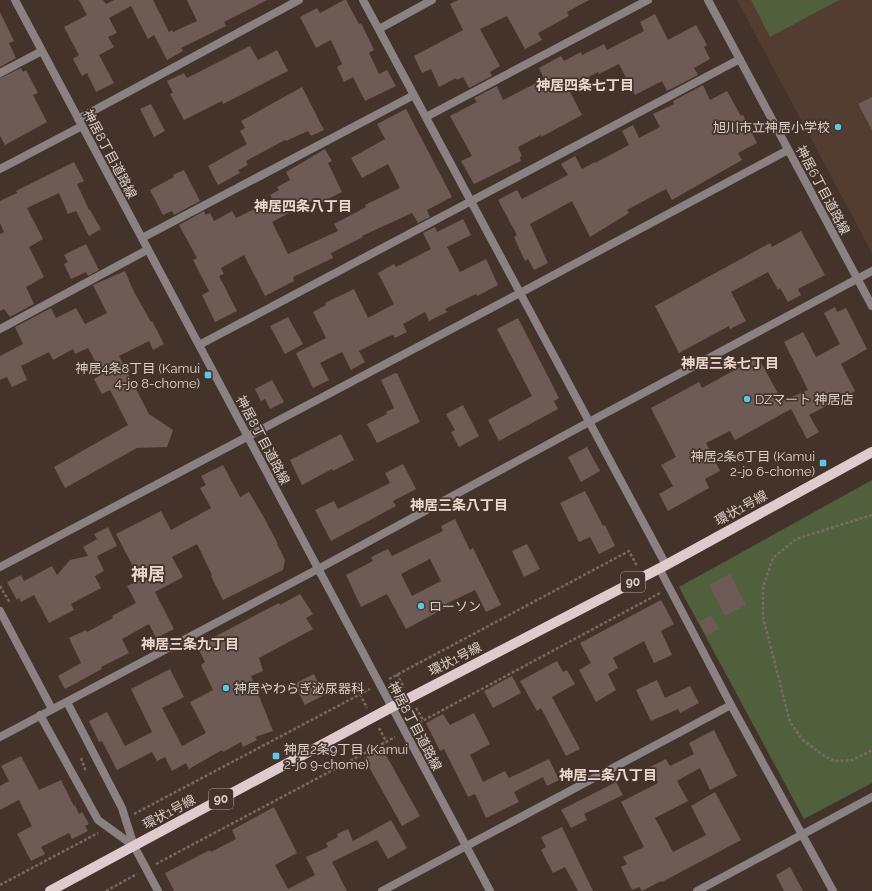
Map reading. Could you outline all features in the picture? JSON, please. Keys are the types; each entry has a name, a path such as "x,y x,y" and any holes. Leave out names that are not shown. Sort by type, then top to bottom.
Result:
{"main road":[{"name":"環状1号線","path":"50,891 392,707 663,566 872,452"}],"street":[{"name":"神居8丁目道路線","path":"14,0 490,891"},
{"path":"0,169 80,122 299,0"},
{"path":"363,0 590,422 731,705 833,891"},
{"path":"379,29 432,0"},
{"path":"426,117 648,0"},
{"name":"神居6丁目道路線","path":"708,0 872,306"},
{"path":"0,73 42,51"},
{"path":"199,345 740,59"},
{"path":"142,238 414,95"},
{"path":"0,567 788,150"},
{"path":"0,329 148,250"},
{"path":"0,737 318,569 872,271"},
{"path":"0,611 52,709"},
{"path":"67,702 122,808 134,846 158,891"},
{"path":"382,891 731,705"},
{"path":"40,715 98,820 134,846"},
{"path":"698,891 872,797"}],"path":[{"path":"872,515 796,539 773,558 763,587 763,617 790,722 802,739 821,754 834,761 853,760 872,750"},
{"path":"106,891 387,743 423,720 663,592"},
{"path":"79,751 87,774"},
{"path":"126,818 143,809"},
{"path":"0,885 108,828"}],"shaded area":[{"name":"旭川市立神居小学校","path":"737,0 872,0 872,253"}],"green space":[{"path":"751,0 839,0 770,37"},
{"path":"872,480 872,783 804,819 679,587"}],"building":[{"path":"79,0 103,0 106,4 114,0 153,0 169,32 172,30 173,32 197,21 187,0 267,0 224,22 226,26 181,48 183,51 167,60 154,35 148,39 131,6 109,18 117,33 108,37 114,47 99,55 114,83 96,92 87,73 82,76 73,59 79,55 64,27 87,15"},
{"path":"346,0 359,24 361,23 374,50 369,53 379,74 387,70 396,86 365,101 353,77 344,82 337,67 342,64 331,40 316,48 300,17 317,8 320,13"},
{"path":"458,0 589,0 567,12 569,16 538,33 542,40 525,49 507,16 480,29 500,66 490,72 492,76 469,88 463,77 457,80 456,78 439,87 431,69 422,73 414,56 463,30 450,4"},
{"path":"0,12 14,41 9,43 16,58 0,67"},
{"path":"655,14 668,40 696,25 707,45 704,47 710,59 694,68 698,75 667,91 662,81 635,95 619,64 599,74 598,72 568,88 582,115 541,137 541,135 518,147 522,156 520,157 521,161 474,184 461,161 472,156 450,116 477,102 474,98 497,86 503,100 544,79 539,68 561,56 564,61 581,52 582,55 604,44 607,50 644,31 640,22"},
{"path":"250,46 258,60 277,50 288,71 223,104 222,101 184,120 170,94 173,93 167,81 184,73 187,78"},
{"path":"21,68 23,72 26,70 38,93 33,95 47,122 5,145 0,136 0,78"},
{"path":"703,85 710,100 727,91 741,116 743,115 757,143 738,153 742,160 672,200 666,189 627,210 629,213 590,237 572,201 530,224 548,263 534,270 528,259 525,261 514,237 517,235 498,200 517,190 522,199 568,175 561,164 575,156 582,169 629,145 622,131 633,125 639,138 660,127 653,114 674,104 673,101"},
{"path":"302,87 324,130 311,136 308,131 286,141 285,140 246,161 248,165 238,170 240,173 218,185 208,166 247,144 240,131 245,128 241,121"},
{"path":"872,97 872,130 858,104"},
{"path":"151,104 165,131 154,137 140,109"},
{"path":"406,109 452,197 427,210 430,217 418,223 412,213 362,236 363,237 331,253 333,258 293,277 294,281 265,296 244,255 221,268 224,274 219,276 237,311 215,322 202,295 209,291 193,260 197,258 179,225 204,211 206,215 210,213 214,221 232,211 236,218 273,200 270,195 279,190 277,187 290,180 286,172 325,149 332,161 328,163 342,192 320,203 317,198 272,222 288,254 338,231 334,224 366,207 365,205 400,188 388,164 362,178 351,158 385,139 377,124"},
{"path":"74,162 84,181 77,184 89,210 101,229 89,236 76,211 68,214 59,193 27,208 43,239 29,247 44,277 26,287 34,304 10,317 4,309 0,311 0,234 4,232 0,223 0,201 17,193 16,191"},
{"path":"184,170 200,201 174,215 172,211 163,215 150,190 174,177 173,175"},
{"path":"463,219 471,235 447,247 460,272 486,259 498,285 477,296 476,294 445,309 447,312 429,321 425,312 403,324 407,332 395,338 393,335 387,337 359,351 365,362 351,370 342,352 320,363 329,380 313,388 296,353 326,338 313,312 326,305 325,303 354,289 368,318 394,304 378,273 394,264 396,267 431,249 423,233 435,227 437,232"},
{"path":"801,231 825,275 798,289 801,295 788,302 780,288 778,290 768,272 731,292 746,321 730,329 729,326 679,353 655,306 770,243 772,247"},
{"path":"86,244 99,270 88,276 86,272 71,279 64,264 68,262 64,255"},
{"path":"125,271 133,290 164,344 153,350 149,341 119,356 149,414 173,430 167,447 137,448 65,488 54,467 128,425 110,390 102,394 94,379 102,374 88,348 75,354 73,349 53,360 49,352 21,366 27,380 12,387 7,377 0,380 0,356 23,344 15,327 51,308 56,318 76,308 85,324 107,313 93,285"},
{"path":"835,307 837,312 846,308 867,349 841,364 855,391 809,415 819,432 807,439 791,409 735,440 730,431 706,443 720,471 705,479 709,488 668,511 659,494 673,486 661,465 676,457 651,408 699,382 702,388 758,357 782,401 808,390 784,342 803,332 816,357 840,344 824,313"},
{"path":"288,317 303,344 285,354 270,326"},
{"path":"518,318 559,398 554,401 558,409 499,441 488,420 532,396 497,329"},
{"path":"397,373 420,422 377,443 367,424 387,414 386,412 394,408 381,380"},
{"path":"272,380 284,402 270,409 265,399 261,401 255,389"},
{"path":"463,405 479,436 459,447 451,432 455,430 446,414"},
{"path":"341,434 354,460 333,471 332,469 302,485 290,460"},
{"path":"587,447 600,471 581,482 568,457"},
{"path":"403,464 416,489 393,501 396,506 331,541 315,510 334,501 338,509 390,483 385,473"},
{"path":"223,465 240,497 249,492 262,514 285,560 283,570 223,600 197,544 172,557 183,577 155,592 174,629 156,638 149,624 122,639 129,653 101,667 102,669 65,689 58,676 81,663 69,638 86,630 87,632 136,603 127,586 140,580 116,534 161,511 171,530 211,508 200,488 206,485 201,476"},
{"path":"585,491 603,526 605,525 615,546 599,554 590,537 579,542 560,503"},
{"path":"455,519 470,550 473,548 501,605 486,612 475,590 446,604 447,607 406,629 387,594 361,607 346,575 373,561 371,557 388,549 392,556 443,531 441,526","holes":["430,559 441,581 412,596 401,574"]},
{"path":"108,527 117,546 97,556 104,571 95,576 101,588 71,604 74,610 49,623 34,595 21,602 19,598 17,600 7,582 21,575 24,581 52,566 57,575 70,560 88,556 83,547 97,539 94,534"},
{"path":"527,544 540,569 524,577 512,551"},
{"path":"730,574 746,605 725,616 709,585"},
{"path":"300,594 313,614 306,618 313,629 259,658 263,671 251,676 273,731 255,737 257,740 243,747 241,742 223,752 222,750 189,769 186,763 172,771 165,757 157,761 152,752 117,770 102,741 99,742 89,721 107,712 125,746 152,732 131,689 170,669 184,697 162,708 182,746 206,733 190,702 213,690 201,665 205,662 197,646 279,603 280,605"},
{"path":"661,600 674,624 661,631 672,655 654,663 644,641 613,658 618,668 608,674 616,690 596,702 579,670 591,663 580,643"},
{"path":"711,615 719,629 707,636 699,622"},
{"path":"557,661 563,672 567,670 575,684 552,697 580,749 566,756 541,708 537,711 520,681"},
{"path":"314,674 324,695 305,705 294,684"},
{"path":"512,676 521,693 493,708 484,691"},
{"path":"657,680 665,698 690,686 699,703 680,713 678,709 651,721 636,690"},
{"path":"474,713 490,744 470,755 483,782 505,771 509,778 549,759 559,780 547,786 543,777 514,792 519,802 486,818 475,794 468,797 444,749 440,751 426,723 443,714 450,725"},
{"path":"714,730 737,776 710,790 700,768 677,781 688,801 655,818 673,852 706,835 691,806 715,792 741,840 662,882 661,881 642,891 639,887 632,890 621,867 627,864 623,857 644,847 621,802 658,783 650,767 666,759 670,766 694,754 689,743"},
{"path":"382,748 420,816 402,826 364,758"},
{"path":"21,756 39,790 61,780 79,814 82,812 89,824 85,826 88,831 72,839 69,833 41,847 45,854 31,861 17,834 32,826 19,800 0,810 0,786 9,781 1,766"},
{"path":"616,782 623,795 584,814 587,820 571,828 561,810"},
{"path":"274,807 297,853 275,865 288,889 315,875 306,857 328,847 326,843 338,837 337,834 348,829 353,841 391,820 407,848 388,859 377,840 332,862 347,891 174,891 165,873 210,850 211,852 236,839 232,830"},
{"path":"562,827 593,891 578,891 565,867 553,873 541,850 546,847 541,837"},
{"path":"790,867 803,891 784,891 776,875"}],"place":[{"name":"旭川市立神居小学校","path":"838,127"},
{"name":"神居4条8丁目 (Kamui 4-jo 8-chome)","path":"208,375"},
{"name":"DZマート 神居店","path":"747,399"},
{"name":"神居2条6丁目 (Kamui 2-jo 6-chome)","path":"823,463"},
{"name":"ローソン","path":"421,606"},
{"name":"神居やわらぎ泌尿器科","path":"226,688"},
{"name":"神居2条9丁目 (Kamui 2-jo 9-chome)","path":"276,756"}],"district":[{"name":"神居四条七丁目","path":"585,85"},
{"name":"神居四条八丁目","path":"303,206"},
{"name":"神居三条七丁目","path":"730,363"},
{"name":"神居三条八丁目","path":"459,505"},
{"name":"神居","path":"148,574"},
{"name":"神居三条九丁目","path":"190,644"},
{"name":"神居二条八丁目","path":"608,775"}]}
